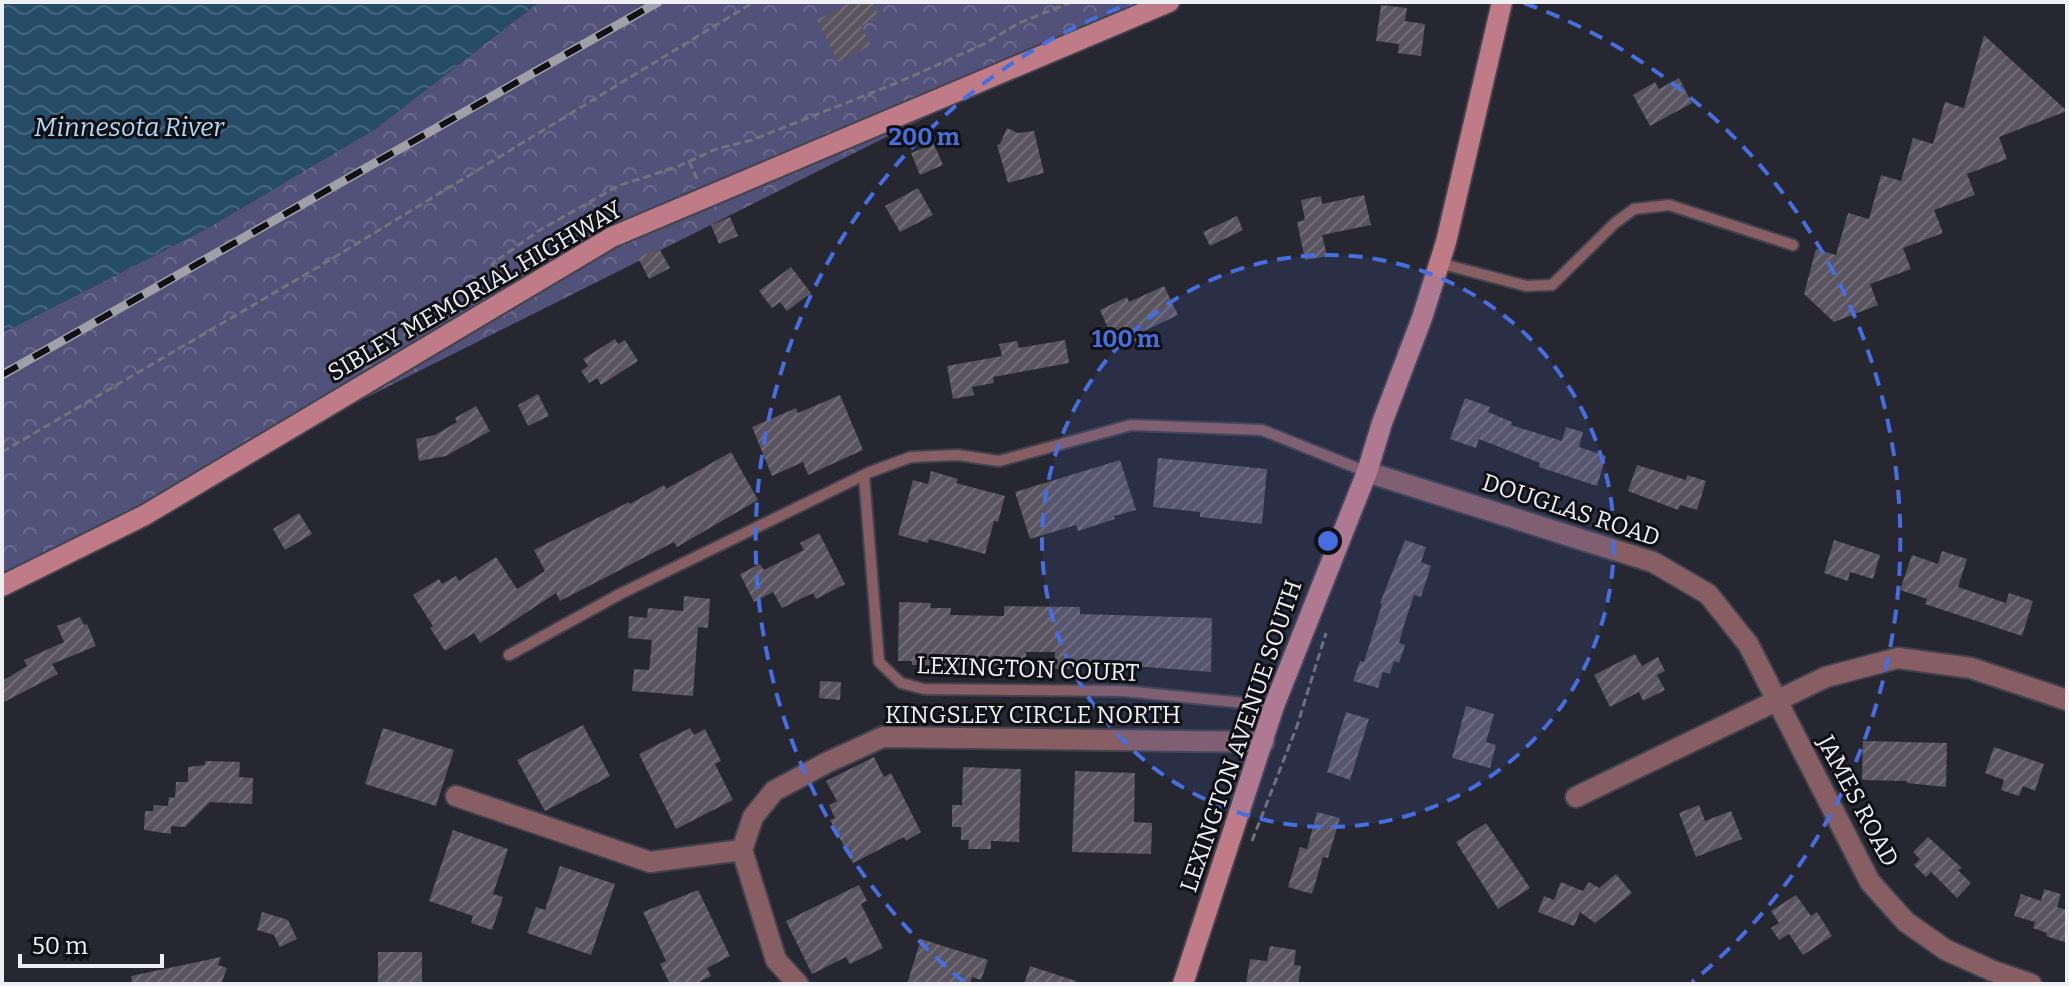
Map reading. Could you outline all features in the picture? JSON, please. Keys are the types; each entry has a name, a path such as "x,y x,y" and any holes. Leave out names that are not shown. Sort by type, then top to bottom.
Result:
{"main road":[{"name":"SIBLEY MEMORIAL HIGHWAY","path":"2,586 145,515 612,237 1169,2"},
{"name":"LEXINGTON AVENUE SOUTH","path":"1183,984 1274,706 1367,472 1422,318 1439,263 1502,2"}],"street":[{"name":"DOUGLAS ROAD","path":"1367,472 1653,562 1708,594 1748,644 1775,701"},
{"path":"1576,797 1826,677 1898,658 1971,668 2067,700"},
{"name":"JAMES ROAD","path":"1775,701 1870,882 1906,922 1946,950 2031,984"},
{"name":"KINGSLEY CIRCLE NORTH","path":"742,850 753,817 774,791 883,737 1264,742"},
{"path":"456,796 650,862 742,850 776,960 798,984"}],"lane":[{"path":"1439,263 1526,286 1552,285 1615,223 1634,209 1669,205 1793,245"},
{"path":"509,655 620,594 864,476 911,457 958,455 999,461 1131,425 1262,430 1367,472"},
{"name":"LEXINGTON COURT","path":"864,476 879,662 901,683 924,689 1124,691 1274,706"}],"path":[{"path":"2,452 320,266 754,2"},
{"path":"492,264 540,230 618,186 679,166 716,149 752,140 871,94 984,44 1019,23 1072,2"},
{"path":"1251,843 1297,726 1330,620"}],"green space":[{"path":"539,2 1156,2 2,580 2,333 206,229 375,129"}],"water":[{"name":"Minnesota River","path":"2,2 539,2 375,129 206,229 2,333"}],"building":[{"path":"852,2 873,2 880,16 861,26 871,45 838,62 817,20"},
{"path":"1381,5 1407,8 1405,21 1425,24 1421,56 1398,53 1399,44 1376,41"},
{"path":"1984,35 2067,111 1999,137 2007,159 1967,174 1975,195 1934,210 1943,233 1903,248 1911,269 1870,284 1878,305 1834,322 1804,294 1816,249 1836,255 1848,213 1869,219 1881,175 1901,181 1913,138 1933,144 1945,102 1964,108"},
{"path":"1679,78 1692,103 1650,126 1633,95 1655,82 1659,89"},
{"path":"1007,128 1018,133 1034,131 1044,173 1008,183 997,145"},
{"path":"934,144 943,165 920,175 911,153"},
{"path":"918,188 933,215 900,232 885,206"},
{"path":"1364,195 1371,225 1322,235 1327,256 1305,260 1297,222 1305,220 1301,200 1321,196 1322,204"},
{"path":"1237,216 1243,230 1210,246 1203,232"},
{"path":"730,217 738,236 719,244 711,225"},
{"path":"659,248 670,268 649,279 638,258"},
{"path":"791,267 811,293 787,311 780,302 772,308 759,291"},
{"path":"1164,286 1178,315 1144,331 1146,336 1117,349 1100,310 1127,297 1129,302"},
{"path":"615,339 618,344 625,340 638,361 601,385 597,378 589,383 581,371 588,366 583,359"},
{"path":"1065,340 1069,363 993,377 994,383 972,387 974,395 953,399 947,366 1002,356 999,344 1017,341 1019,348"},
{"path":"538,394 549,416 528,426 518,405"},
{"path":"840,395 863,450 808,475 803,462 772,476 752,427 796,408 798,413"},
{"path":"1465,398 1490,407 1488,412 1512,422 1511,425 1562,441 1566,427 1583,432 1579,447 1606,456 1597,486 1539,467 1540,463 1479,439 1476,448 1450,439"},
{"path":"476,406 490,431 446,456 419,461 416,439 435,435"},
{"path":"731,452 758,500 677,547 674,542 560,601 556,593 480,643 474,633 445,651 430,628 433,626 413,595 439,579 442,584 456,576 459,581 496,557 517,589 545,571 534,550 664,485 666,489"},
{"path":"1158,458 1267,469 1262,524 1200,517 1200,512 1153,507"},
{"path":"1120,460 1136,510 1078,531 1076,525 1030,539 1015,492"},
{"path":"1637,465 1686,480 1687,475 1706,481 1697,510 1680,505 1678,510 1628,491"},
{"path":"931,471 958,479 956,483 1005,496 985,554 929,539 928,543 898,535 913,480 928,484"},
{"path":"299,513 312,534 285,550 273,529"},
{"path":"819,533 845,584 816,599 813,593 782,608 773,592 754,602 740,574 760,564 764,570 804,550 800,543"},
{"path":"1405,540 1426,547 1421,562 1431,566 1421,597 1414,595 1404,625 1399,643 1405,645 1399,663 1394,661 1390,674 1383,672 1378,688 1353,681 1360,661 1364,662 1380,603"},
{"path":"1834,540 1880,555 1873,579 1850,572 1848,581 1824,573"},
{"path":"1942,551 1967,559 1958,587 2006,603 2009,593 2033,601 2022,636 1925,604 1927,599 1900,590 1912,555 1938,564"},
{"path":"684,596 710,599 708,628 698,627 693,696 632,691 634,669 649,670 652,640 628,638 629,616 647,618 648,608 683,611"},
{"path":"899,602 931,603 930,608 951,608 950,615 1004,616 1004,606 1080,607 1080,614 1212,618 1211,672 1133,666 1079,665 1079,669 1055,669 1055,652 1026,652 1026,667 912,665 912,661 898,661"},
{"path":"80,617 84,625 87,624 96,646 52,664 58,674 2,703 2,681 27,666 24,660 64,642 57,626"},
{"path":"1635,654 1642,666 1658,657 1665,671 1657,675 1665,690 1643,701 1639,692 1610,707 1594,675"},
{"path":"820,681 841,682 840,700 819,698"},
{"path":"1466,706 1494,714 1486,742 1496,745 1490,768 1452,758"},
{"path":"1346,712 1369,719 1350,780 1327,772"},
{"path":"583,725 610,776 545,811 517,760"},
{"path":"383,728 454,750 436,806 365,784"},
{"path":"690,728 694,735 705,729 721,761 715,764 733,800 676,829 639,754"},
{"path":"1863,741 1947,743 1946,787 1907,781 1862,780"},
{"path":"1994,747 2044,764 2035,791 2023,786 2019,796 2001,790 2004,780 1985,773"},
{"path":"874,757 884,777 891,773 921,832 906,841 904,837 853,863 830,820 835,818 829,805 837,801 826,781"},
{"path":"205,761 240,762 239,777 253,778 252,804 210,802 185,827 171,826 171,834 144,830 145,811 153,811 154,805 168,806 169,797 175,798 176,782 188,782 188,767 205,765"},
{"path":"963,767 1021,769 1019,842 991,841 991,849 968,849 969,840 961,840 961,827 952,827 952,805 962,805"},
{"path":"1075,771 1135,773 1134,822 1152,823 1151,854 1072,852"},
{"path":"1699,805 1705,821 1731,811 1742,839 1696,857 1679,813"},
{"path":"1317,812 1340,818 1328,858 1323,857 1312,894 1288,887 1300,847 1307,849"},
{"path":"1486,823 1530,888 1498,909 1456,842"},
{"path":"453,830 508,849 493,894 503,897 492,930 471,923 473,916 429,901"},
{"path":"1928,837 1962,868 1958,870 1971,883 1957,898 1931,872 1926,877 1914,865 1920,859 1913,852"},
{"path":"560,866 615,884 591,955 527,933 536,907 545,910"},
{"path":"1616,874 1632,893 1595,923 1580,912 1574,926 1538,912 1544,896 1554,900 1561,882 1583,891 1589,882 1599,888"},
{"path":"859,885 867,901 861,904 883,948 850,964 846,957 812,974 786,921"},
{"path":"2044,889 2061,894 2057,907 2067,910 2067,943 2033,928 2035,922 2014,916 2021,894 2041,901"},
{"path":"698,890 730,956 707,968 711,976 695,984 670,984 660,964 666,961 643,912"},
{"path":"1796,895 1811,916 1817,912 1832,936 1803,955 1789,934 1779,940 1771,928 1779,923 1771,911"},
{"path":"262,912 288,920 297,939 280,947 274,935 257,930"},
{"path":"921,939 988,960 981,980 972,977 970,984 907,984"},
{"path":"1270,946 1296,950 1294,965 1301,966 1298,984 1246,984 1250,959 1267,961"},
{"path":"378,952 422,952 422,982 378,982"},
{"path":"221,957 218,965 227,968 221,984 132,984 131,976"},
{"path":"1030,966 1076,981 1076,984 1024,984"}],"railway":[{"path":"2,375 658,2"}]}
